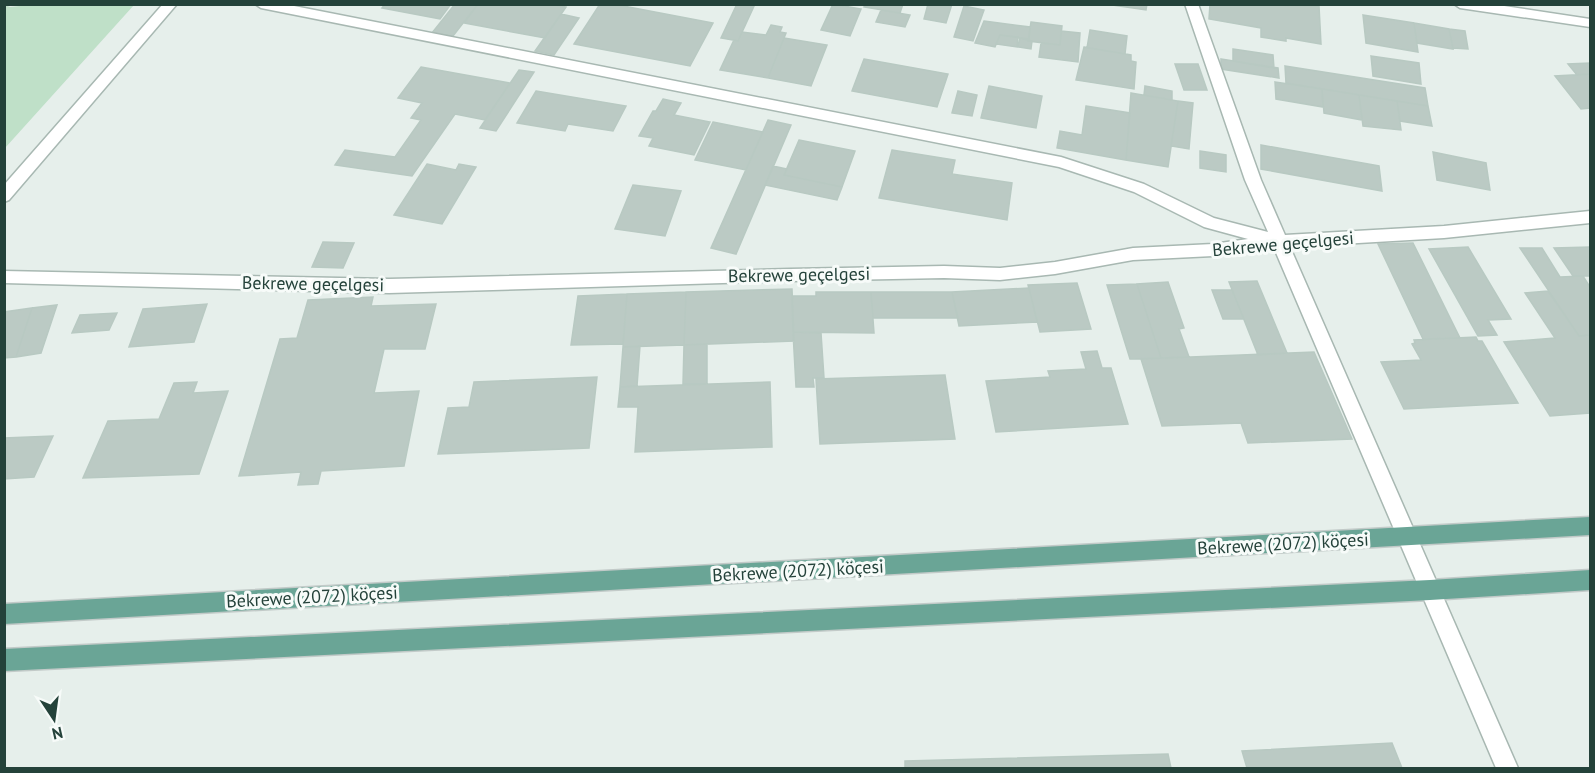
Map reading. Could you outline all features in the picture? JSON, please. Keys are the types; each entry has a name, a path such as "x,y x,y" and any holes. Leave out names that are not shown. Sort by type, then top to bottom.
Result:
{"main road":[{"name":"Bekrewe (2072) köçesi","path":"4,614 1590,526"},
{"path":"4,660 1430,590 1590,580"}],"street":[{"path":"4,196 171,4"},
{"path":"261,4 1061,162 1139,188 1210,223 1279,241"},
{"path":"1191,4 1253,180 1507,768"},
{"path":"1460,4 1549,11 1590,23"},
{"name":"Bekrewe geçelgesi","path":"4,277 389,286 802,274 944,272 1000,274 1055,268 1133,254 1213,250 1279,241 1444,232 1590,216"}],"green space":[{"path":"37,4 134,5 5,148 5,5 10,7"}],"building":[{"path":"385,4 451,4 440,19 382,8"},
{"path":"455,4 478,4 453,36 432,33"},
{"path":"478,4 551,4 566,7 545,38 464,23"},
{"path":"600,4 613,4 713,23 690,66 574,44"},
{"path":"737,4 755,4 738,41 721,38"},
{"path":"833,4 861,9 850,36 821,30"},
{"path":"865,4 903,4 900,13 864,7"},
{"path":"928,4 952,4 946,23 924,19"},
{"path":"1113,4 1147,4 1146,10 1113,5"},
{"path":"1210,4 1319,6 1321,44 1286,38 1286,41 1261,37 1261,28 1209,19"},
{"path":"964,6 984,10 973,41 954,37"},
{"path":"881,10 910,15 905,27 876,22"},
{"path":"561,14 579,18 554,55 535,51"},
{"path":"1363,15 1414,23 1418,52 1366,43"},
{"path":"984,21 1030,27 1029,39 1000,35 995,47 975,43"},
{"path":"1031,22 1062,26 1060,45 1028,41"},
{"path":"1414,23 1449,29 1453,49 1417,43"},
{"path":"771,25 782,27 780,32 786,33 768,78 720,70 734,40 738,41 742,32 766,35"},
{"path":"1449,29 1465,31 1468,49 1453,48"},
{"path":"1090,30 1127,36 1125,54 1087,48"},
{"path":"1061,31 1080,33 1078,62 1039,57 1041,43 1060,45"},
{"path":"1000,35 1018,37 1017,47 996,44"},
{"path":"784,38 827,45 811,86 768,78"},
{"path":"1020,38 1032,41 1031,49 1018,47"},
{"path":"1084,47 1131,55 1131,61 1136,62 1134,89 1076,80"},
{"path":"1233,49 1273,55 1274,68 1233,61"},
{"path":"1371,56 1419,63 1421,84 1373,76"},
{"path":"864,59 948,74 937,107 852,91"},
{"path":"1221,59 1278,68 1279,78 1221,69"},
{"path":"1590,63 1590,74 1577,75 1568,64"},
{"path":"1175,64 1198,64 1207,90 1184,90"},
{"path":"1285,66 1425,88 1428,106 1286,83"},
{"path":"421,67 510,83 485,120 455,114 412,176 335,165 345,150 395,157 421,120 411,118 422,103 398,98"},
{"path":"519,70 534,72 496,131 480,128"},
{"path":"1590,74 1590,108 1581,109 1555,76"},
{"path":"1275,82 1322,89 1323,107 1276,99"},
{"path":"989,86 1042,96 1036,128 981,118"},
{"path":"1145,86 1172,91 1172,100 1144,95"},
{"path":"1322,89 1359,95 1362,120 1324,113"},
{"path":"536,91 626,106 613,131 568,124 565,131 517,123"},
{"path":"958,91 977,95 972,116 952,113"},
{"path":"1131,93 1178,101 1168,167 1126,160"},
{"path":"1359,95 1397,101 1401,130 1363,126"},
{"path":"663,99 681,103 674,115 710,122 694,155 649,146 653,138 639,136 653,111 656,111"},
{"path":"1178,101 1193,103 1189,149 1171,146"},
{"path":"1397,101 1428,106 1432,126 1400,121"},
{"path":"1086,106 1130,113 1126,160 1057,148 1060,131 1082,135"},
{"path":"768,120 791,125 736,254 711,248"},
{"path":"713,122 763,132 746,170 695,160"},
{"path":"799,140 855,151 842,187 784,175"},
{"path":"1261,145 1379,166 1382,191 1261,169"},
{"path":"892,150 955,160 952,174 1012,183 1007,220 879,198"},
{"path":"1200,151 1226,155 1226,172 1200,168"},
{"path":"1433,152 1486,163 1490,190 1437,180"},
{"path":"427,164 456,170 459,164 476,167 442,224 394,215"},
{"path":"773,166 787,169 784,175 842,187 837,200 765,185"},
{"path":"633,185 681,191 665,236 615,229"},
{"path":"323,242 354,243 343,268 312,267"},
{"path":"1413,243 1460,338 1423,339 1378,244"},
{"path":"1468,247 1511,319 1488,320 1497,335 1478,336 1429,249"},
{"path":"1590,247 1590,276 1573,276 1554,248"},
{"path":"1520,248 1542,248 1560,277 1583,276 1590,287 1590,335 1579,336"},
{"path":"1257,281 1287,353 1258,355 1229,282"},
{"path":"1168,282 1184,328 1179,329 1189,357 1161,358 1137,284"},
{"path":"1077,283 1091,329 1040,332 1028,285"},
{"path":"1137,284 1161,358 1130,359 1107,285"},
{"path":"1029,288 1037,322 959,326 952,292"},
{"path":"792,289 794,341 684,345 686,292"},
{"path":"1212,290 1232,290 1244,319 1223,319"},
{"path":"1548,291 1579,336 1590,335 1590,413 1550,416 1504,342 1555,338 1525,293"},
{"path":"686,292 684,345 623,347 627,294"},
{"path":"816,292 871,292 874,333 793,332 792,296 816,296"},
{"path":"871,292 952,292 958,318 873,318"},
{"path":"627,294 623,344 571,345 578,296"},
{"path":"373,297 371,306 436,304 425,349 384,349 374,393 419,391 404,466 321,471 318,484 298,485 301,472 239,476 280,339 297,338 308,300"},
{"path":"207,304 194,342 129,347 143,309"},
{"path":"57,305 41,353 16,357 32,308"},
{"path":"32,308 16,357 4,358 4,312"},
{"path":"117,313 109,330 72,333 80,315"},
{"path":"793,332 821,333 824,378 813,378 814,387 796,387"},
{"path":"1476,337 1478,341 1482,341 1518,403 1404,409 1381,362 1421,360 1412,344 1415,343 1414,340"},
{"path":"707,344 707,384 683,384 684,345"},
{"path":"640,346 637,386 620,387 623,347"},
{"path":"1097,351 1102,368 1111,368 1128,424 996,432 986,381 1050,377 1048,371 1086,369 1081,352"},
{"path":"1314,352 1352,439 1248,443 1241,423 1162,426 1141,359"},
{"path":"945,375 955,439 820,444 816,379"},
{"path":"597,377 589,448 438,454 448,408 469,407 474,382"},
{"path":"197,382 193,393 228,391 199,474 83,478 108,421 159,419 174,383"},
{"path":"770,382 772,447 635,452 638,407 618,407 620,387"},
{"path":"53,436 34,477 4,479 4,438"},
{"path":"1392,743 1402,768 1247,768 1242,751"},
{"path":"1168,754 1171,768 905,768 905,761"}]}
